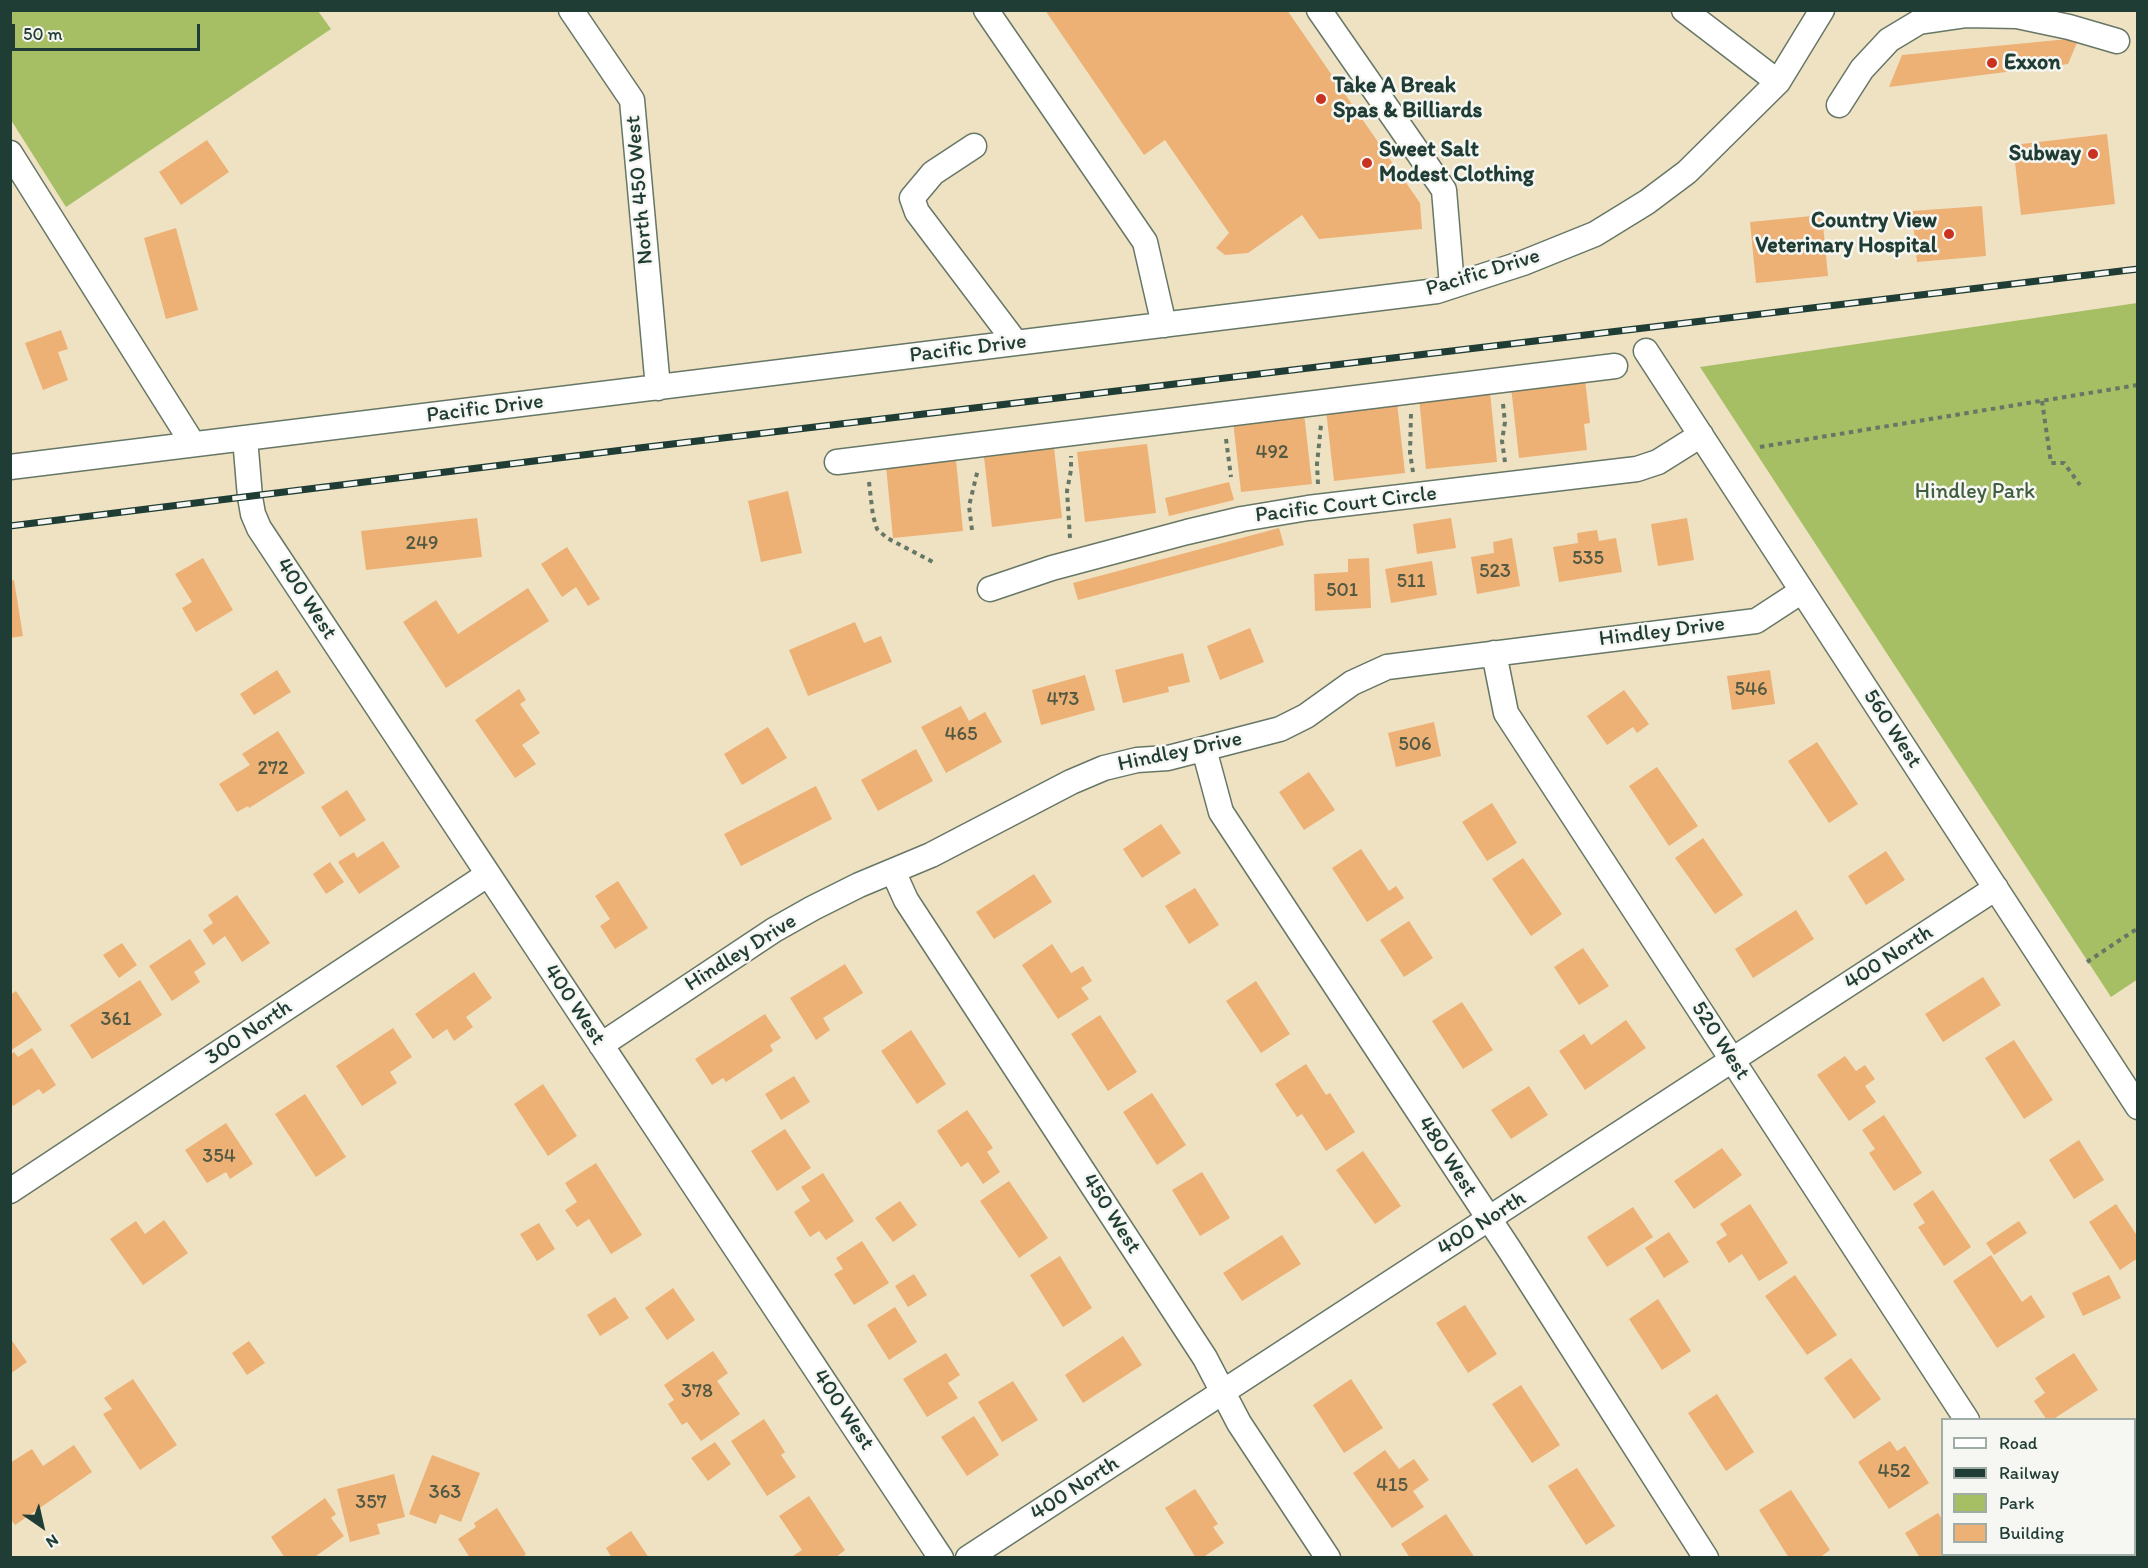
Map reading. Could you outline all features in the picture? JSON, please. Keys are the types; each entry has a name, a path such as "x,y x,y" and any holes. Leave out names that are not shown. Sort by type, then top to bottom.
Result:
{"street":[{"name":"North 450 West","path":"571,10 632,100 658,388"},
{"path":"986,10 1145,242 1164,325"},
{"path":"1319,10 1444,190 1452,286"},
{"path":"1684,10 1778,82"},
{"name":"Pacific Drive","path":"10,467 1437,291 1523,263 1595,234 1647,202 1687,172 1778,82 1822,10"},
{"path":"1839,105 1862,69 1889,40 1919,22 1967,15 2017,16 2069,27 2116,41"},
{"path":"974,146 933,173 912,198 917,212 1016,343"},
{"path":"10,153 193,444"},
{"name":"560 West","path":"1646,351 2138,1107"},
{"path":"837,462 1615,366"},
{"name":"Pacific Court Circle","path":"990,589 1052,568 1242,519 1308,508 1637,470 1658,462 1701,435"},
{"name":"400 West","path":"245,438 250,497 253,514 259,528 941,1557"},
{"name":"Hindley Drive","path":"601,1045 774,930 859,885 931,855 1071,782 1104,768 1137,760 1168,758 1280,729 1306,716 1352,683 1387,667 1756,621 1802,591"},
{"name":"520 West","path":"1494,653 1506,713 1966,1418"},
{"name":"480 West","path":"1204,749 1221,812 1543,1302 1706,1557"},
{"name":"450 West","path":"893,871 906,900 1205,1358 1239,1423 1328,1557"},
{"name":"300 North","path":"10,1191 487,875"},
{"name":"400 North","path":"968,1557 1996,888"}],"path":[{"path":"1502,379 1504,422 1502,441 1506,465"},
{"path":"1760,447 2138,385"},
{"path":"1409,390 1412,425 1410,453 1414,476"},
{"path":"2042,401 2051,463 2064,463 2080,485"},
{"path":"1318,487 1317,465 1321,431 1319,402"},
{"path":"1223,414 1231,477"},
{"path":"1069,433 1071,461 1066,501 1070,542"},
{"path":"972,530 969,506 979,467 976,445"},
{"path":"866,458 873,516 877,529 887,538 933,562"},
{"path":"2087,962 2138,928"}],"green space":[{"path":"11,10 318,11 331,29 66,207 11,120"},
{"name":"Hindley Park","path":"2137,303 2138,979 2111,997 1700,367"}],"building":[{"path":"1045,10 1287,10 1420,203 1422,229 1319,239 1302,215 1248,253 1225,255 1216,248 1229,233 1165,140 1144,155"},
{"path":"2079,38 2068,64 1889,87 1902,55"},
{"path":"2107,134 2115,204 2021,215 2013,145"},
{"path":"207,140 229,172 181,205 159,172"},
{"name":"Country View Veterinary Hospital","path":"1982,206 1986,256 1917,262 1912,211"},
{"path":"1822,215 1828,276 1756,283 1750,222"},
{"path":"176,228 198,310 166,319 144,238"},
{"path":"61,330 68,349 58,352 68,380 43,390 25,343"},
{"path":"1585,379 1590,423 1584,424 1587,450 1519,458 1511,387"},
{"path":"1490,392 1497,462 1426,469 1419,398"},
{"path":"1397,402 1405,473 1334,481 1326,410"},
{"path":"1304,413 1312,484 1241,492 1233,421"},
{"path":"1147,444 1156,513 1085,522 1077,452"},
{"path":"1054,448 1062,518 992,527 984,457"},
{"path":"956,460 963,531 893,538 886,466"},
{"path":"1229,482 1234,500 1169,516 1165,498"},
{"path":"788,491 802,553 761,562 748,501"},
{"path":"477,518 482,557 366,570 361,531"},
{"path":"1451,518 1456,548 1417,554 1413,524"},
{"path":"1687,518 1694,560 1658,566 1651,524"},
{"path":"1279,528 1284,545 1078,600 1073,583"},
{"path":"1597,530 1599,541 1616,538 1622,572 1559,582 1553,547 1578,543 1577,533"},
{"path":"1512,538 1520,586 1477,594 1471,557 1494,553 1493,542"},
{"path":"567,547 600,599 588,606 576,587 562,597 541,564"},
{"path":"203,558 233,610 196,632 182,608 192,602 175,574"},
{"path":"1369,558 1371,608 1315,611 1314,574 1348,572 1348,559"},
{"path":"1432,561 1437,595 1391,603 1385,569"},
{"path":"14,580 23,636 10,638 10,581"},
{"path":"528,588 549,621 446,688 403,622 436,600 458,634"},
{"path":"855,622 864,643 881,636 892,662 808,696 789,650"},
{"path":"1250,628 1264,662 1220,680 1207,646"},
{"path":"1183,653 1190,682 1168,687 1169,692 1123,703 1115,670"},
{"path":"277,670 291,692 254,715 240,694"},
{"path":"1770,670 1775,704 1732,710 1727,676"},
{"path":"1085,675 1095,710 1041,725 1032,690"},
{"path":"519,689 526,700 520,704 540,733 522,745 536,764 515,778 475,720"},
{"path":"1624,690 1649,724 1637,733 1633,727 1607,745 1587,716"},
{"path":"961,706 969,721 985,712 1002,742 946,773 921,727"},
{"path":"1434,722 1441,756 1396,767 1388,733"},
{"path":"768,727 787,758 742,785 724,754"},
{"path":"278,731 305,773 249,808 248,806 237,812 219,784 250,765 242,754"},
{"path":"1817,742 1858,804 1829,823 1788,761"},
{"path":"916,749 933,781 878,811 861,780"},
{"path":"1657,767 1698,826 1669,846 1629,786"},
{"path":"1309,772 1335,810 1304,830 1279,792"},
{"path":"816,786 832,819 741,866 724,834"},
{"path":"347,790 366,820 340,837 321,807"},
{"path":"1492,803 1517,843 1487,861 1462,822"},
{"path":"1161,824 1181,853 1142,878 1123,849"},
{"path":"1703,838 1743,895 1715,914 1675,858"},
{"path":"383,841 400,867 359,894 338,862 354,852 357,858"},
{"path":"1361,849 1389,891 1396,886 1404,898 1367,922 1332,868"},
{"path":"1886,851 1905,880 1866,905 1848,876"},
{"path":"1523,858 1562,914 1531,936 1492,879"},
{"path":"330,862 344,882 326,894 313,874"},
{"path":"1034,874 1052,902 994,939 976,912"},
{"path":"618,881 648,928 615,949 600,926 610,919 595,896"},
{"path":"1195,888 1219,925 1189,944 1165,906"},
{"path":"237,895 270,943 242,962 225,936 213,945 203,930 213,923 208,915"},
{"path":"1796,910 1814,939 1753,978 1735,949"},
{"path":"1409,921 1433,958 1404,977 1380,940"},
{"path":"190,939 206,964 194,972 200,982 172,1001 149,966"},
{"path":"122,943 137,965 119,978 103,955"},
{"path":"1052,944 1071,973 1083,966 1092,981 1081,988 1089,999 1058,1019 1022,965"},
{"path":"1583,948 1609,986 1579,1005 1554,967"},
{"path":"845,964 863,993 823,1018 830,1030 816,1040 790,998"},
{"path":"474,972 492,998 466,1017 473,1027 454,1041 447,1029 433,1039 415,1014"},
{"path":"1983,977 2001,1005 1943,1042 1925,1014"},
{"path":"140,980 162,1015 92,1059 70,1025"},
{"path":"1256,981 1290,1034 1261,1053 1226,1001"},
{"path":"16,991 42,1030 10,1051 10,995"},
{"path":"1462,1002 1493,1050 1463,1069 1432,1021"},
{"path":"765,1014 781,1038 770,1045 773,1051 726,1082 723,1078 712,1085 695,1059"},
{"path":"1100,1015 1137,1072 1108,1091 1071,1034"},
{"path":"1626,1020 1646,1048 1585,1090 1559,1051 1584,1034 1591,1045"},
{"path":"393,1028 412,1057 390,1072 397,1083 362,1106 336,1066"},
{"path":"911,1030 946,1084 917,1104 881,1051"},
{"path":"2014,1040 2053,1100 2024,1119 1985,1058"},
{"path":"32,1048 56,1085 43,1094 39,1089 13,1106 10,1102 10,1055 14,1052 18,1057"},
{"path":"1845,1056 1856,1071 1865,1065 1875,1079 1865,1086 1876,1102 1849,1121 1817,1075"},
{"path":"1306,1064 1326,1095 1330,1093 1355,1132 1326,1151 1302,1114 1297,1117 1275,1084"},
{"path":"794,1076 810,1102 781,1120 765,1094"},
{"path":"543,1084 577,1136 548,1156 514,1104"},
{"path":"1529,1086 1548,1115 1511,1139 1491,1110"},
{"path":"1152,1093 1186,1145 1157,1165 1123,1112"},
{"path":"305,1094 346,1157 316,1177 275,1114"},
{"path":"967,1110 993,1148 987,1152 1000,1172 983,1184 968,1162 961,1167 937,1131"},
{"path":"1884,1115 1922,1173 1894,1191 1869,1153 1875,1149 1862,1130"},
{"path":"226,1123 253,1164 230,1179 226,1172 207,1183 185,1150"},
{"path":"785,1129 811,1168 777,1191 751,1151"},
{"path":"2079,1140 2104,1180 2074,1199 2049,1160"},
{"path":"1722,1148 1742,1175 1694,1209 1674,1181"},
{"path":"1363,1151 1401,1206 1375,1224 1336,1170"},
{"path":"596,1163 642,1235 611,1254 589,1219 577,1227 565,1210 577,1202 565,1183"},
{"path":"1202,1172 1230,1218 1200,1236 1172,1190"},
{"path":"823,1173 854,1221 826,1240 819,1231 810,1237 794,1212 810,1201 801,1187"},
{"path":"1009,1181 1048,1238 1019,1258 980,1201"},
{"path":"1933,1190 1971,1247 1944,1266 1918,1227 1925,1223 1913,1204"},
{"path":"900,1201 917,1225 893,1242 875,1218"},
{"path":"1750,1204 1788,1263 1759,1281 1742,1254 1729,1263 1716,1242 1727,1235 1720,1224"},
{"path":"2116,1204 2138,1237 2138,1258 2120,1270 2089,1222"},
{"path":"1633,1207 1653,1237 1607,1267 1587,1237"},
{"path":"164,1220 188,1253 143,1285 110,1239 136,1221 145,1234"},
{"path":"2019,1221 2027,1233 1994,1255 1986,1243"},
{"path":"539,1223 555,1249 537,1261 520,1234"},
{"path":"1669,1232 1689,1262 1664,1278 1645,1248"},
{"path":"1282,1235 1301,1264 1242,1301 1223,1273"},
{"path":"862,1241 889,1283 854,1305 834,1274 843,1269 836,1258"},
{"path":"1991,1255 2022,1302 2031,1295 2045,1317 1997,1348 1953,1281"},
{"path":"1060,1256 1092,1308 1063,1327 1030,1275"},
{"path":"914,1274 927,1295 908,1307 895,1286"},
{"path":"1795,1275 1837,1335 1807,1355 1765,1296"},
{"path":"2109,1275 2121,1298 2083,1316 2072,1293"},
{"path":"673,1288 695,1320 667,1340 645,1308"},
{"path":"615,1297 629,1318 600,1336 587,1315"},
{"path":"1658,1299 1691,1351 1662,1370 1629,1319"},
{"path":"1465,1305 1497,1354 1468,1373 1436,1323"},
{"path":"895,1307 917,1342 889,1360 867,1325"},
{"path":"1123,1336 1142,1365 1083,1403 1065,1375"},
{"path":"10,1338 27,1362 10,1374"},
{"path":"249,1341 265,1363 247,1375 232,1353"},
{"path":"713,1351 728,1373 717,1381 740,1414 701,1441 687,1422 682,1425 668,1404 674,1400 664,1385"},
{"path":"946,1353 960,1375 948,1383 958,1398 927,1417 903,1379"},
{"path":"2074,1353 2098,1390 2055,1418 2046,1418 2034,1401 2045,1393 2035,1378"},
{"path":"1851,1358 1881,1399 1854,1419 1824,1378"},
{"path":"133,1379 177,1445 140,1470 103,1414 112,1409 104,1398"},
{"path":"1351,1379 1383,1428 1344,1453 1313,1405"},
{"path":"1013,1381 1038,1420 1002,1442 978,1402"},
{"path":"1521,1385 1560,1445 1532,1463 1492,1404"},
{"path":"1717,1394 1754,1452 1726,1471 1688,1413"},
{"path":"974,1416 999,1455 967,1476 941,1437"},
{"path":"764,1419 785,1452 781,1455 796,1477 767,1496 731,1441"},
{"path":"1890,1441 1897,1451 1905,1446 1929,1483 1889,1509 1858,1462"},
{"path":"715,1442 731,1464 708,1481 691,1458"},
{"path":"74,1445 92,1472 15,1525 10,1518 10,1488 12,1487 10,1463 32,1449 43,1466"},
{"path":"1385,1450 1399,1469 1414,1459 1429,1480 1413,1491 1424,1507 1392,1528 1353,1473"},
{"path":"432,1455 480,1473 461,1522 440,1514 436,1524 409,1514"},
{"path":"1577,1468 1615,1526 1586,1545 1548,1486"},
{"path":"394,1474 405,1517 377,1524 380,1534 350,1542 337,1489"},
{"path":"1195,1489 1218,1524 1213,1527 1224,1543 1202,1558 1196,1558 1165,1508"},
{"path":"1791,1490 1830,1550 1819,1558 1789,1558 1759,1510"},
{"path":"2138,1494 2138,1539 2136,1537 2136,1495"},
{"path":"809,1496 845,1550 835,1558 790,1558 802,1550 779,1516"},
{"path":"325,1498 336,1514 331,1518 344,1536 316,1556 317,1558 285,1558 271,1537"},
{"path":"497,1508 526,1554 521,1558 470,1558 458,1539 476,1527 474,1523"},
{"path":"1938,1513 1941,1518 1941,1556 1972,1556 1970,1558 1920,1558 1905,1533"},
{"path":"1446,1514 1475,1558 1410,1558 1401,1544"},
{"path":"631,1531 649,1558 612,1558 606,1548"}],"railway":[{"path":"10,526 639,448 2138,269"}],"place":[{"name":"Exxon","path":"1992,63"},
{"name":"Take A Break Spas & Billiards","path":"1321,99"},
{"name":"Subway","path":"2093,154"},
{"name":"Sweet Salt Modest Clothing","path":"1367,163"},
{"name":"Country View Veterinary Hospital","path":"1949,234"}]}
